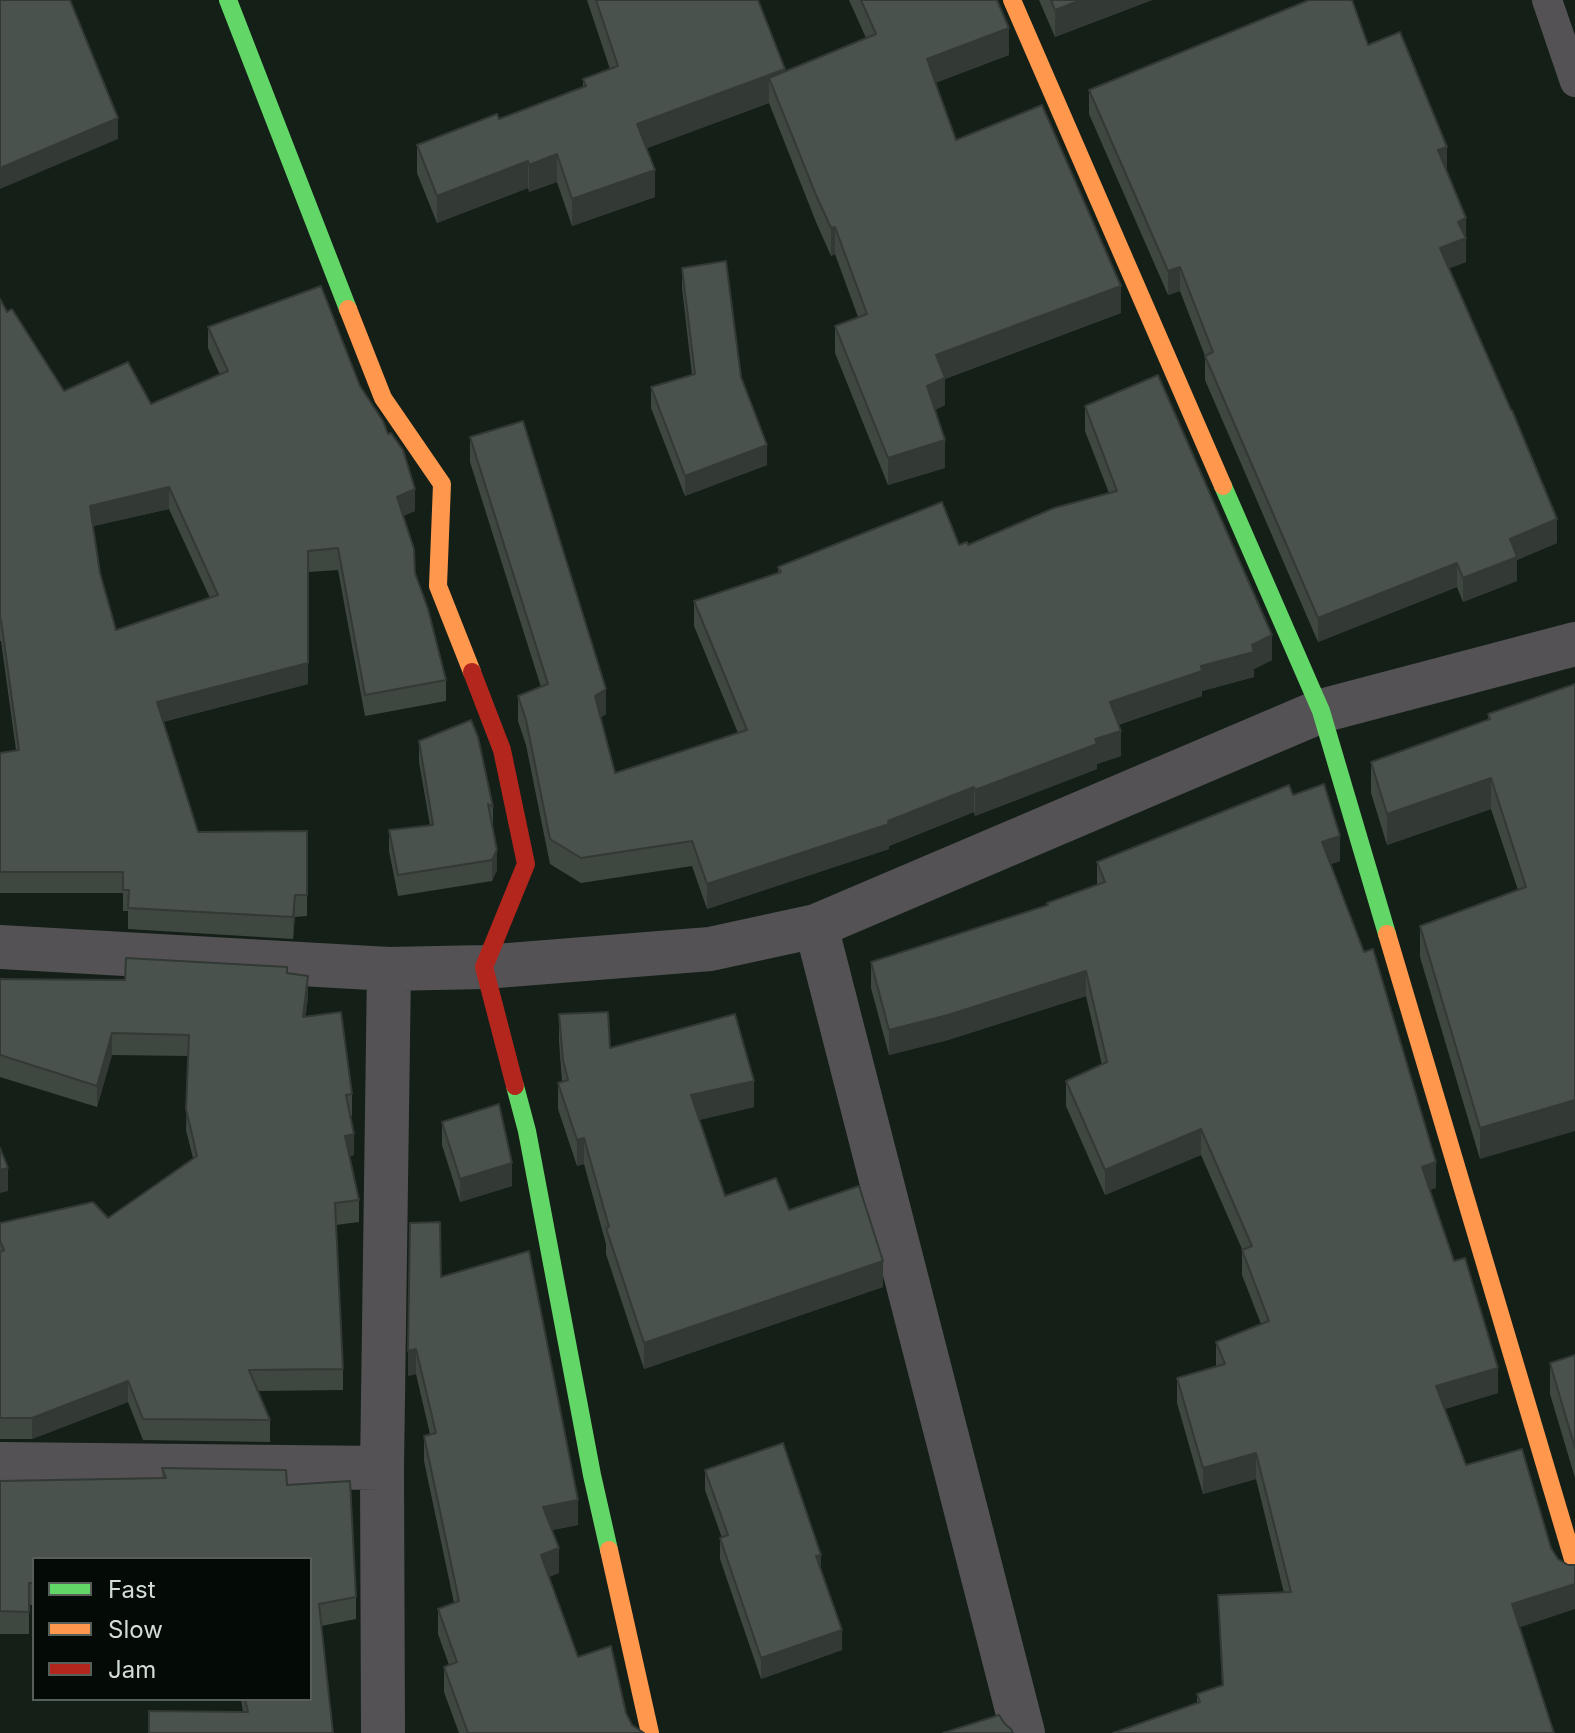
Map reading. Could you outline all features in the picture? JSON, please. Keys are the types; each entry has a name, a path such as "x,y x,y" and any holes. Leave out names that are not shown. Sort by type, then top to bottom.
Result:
{"street":[{"path":"228,0 383,398 442,484 438,586 502,750 526,864 484,967 527,1131 592,1475 650,1733"},
{"path":"1012,0 1321,711 1575,1566"},
{"path":"0,947 389,969 484,967 710,949 816,926 1321,711 1575,644"},
{"path":"816,926 1023,1733"},
{"path":"383,1733 382,1468 389,969"},
{"path":"0,1464 382,1468"}],"lane":[{"path":"1547,0 1575,82"}],"building":[{"path":"0,0 70,0 118,118 0,168"},
{"path":"596,0 758,0 785,69 637,124 655,170 572,199 557,154 529,165 528,161 437,196 417,145 497,114 499,119 586,86 583,79 618,66"},
{"path":"861,0 997,0 1009,28 927,59 956,140 1042,105 1121,286 936,355 945,378 927,386 945,440 888,458 835,326 867,314 835,227 831,228 816,195 769,78 876,34"},
{"path":"1051,0 1081,0 1055,10"},
{"path":"1309,0 1352,0 1368,45 1400,32 1447,147 1438,150 1466,218 1458,222 1466,238 1440,248 1557,519 1510,539 1517,557 1463,578 1457,563 1318,618 1205,356 1213,352 1180,267 1168,271 1089,90"},
{"path":"726,261 741,377 767,445 685,476 651,387 695,374 682,268"},
{"path":"321,286 360,386 388,434 391,433 403,450 415,489 397,497 414,549 415,573 428,609 446,680 365,695 338,548 308,551 308,663 157,702 198,832 307,831 307,895 295,895 293,917 128,908 129,890 123,890 123,872 0,872 0,753 19,750 0,620 0,299 7,312 12,309 64,391 128,362 151,404 228,371 208,327","holes":["169,487 218,595 116,630 100,573 90,506"]},
{"path":"1158,375 1272,635 1252,645 1254,652 1201,666 1202,671 1110,702 1121,731 1095,739 1097,744 975,790 974,787 888,821 889,824 707,884 692,841 581,858 550,839 526,720 518,696 548,684 470,437 523,421 606,689 595,696 615,773 747,730 694,601 781,572 778,567 942,502 959,545 967,542 968,545 1054,508 1117,491 1085,406"},
{"path":"1575,684 1575,1100 1480,1128 1420,926 1526,887 1491,778 1387,814 1371,762 1490,719 1488,714"},
{"path":"471,720 478,737 493,807 488,804 497,850 492,860 398,875 389,830 433,825 419,741"},
{"path":"1324,784 1340,836 1322,842 1364,952 1373,949 1436,1162 1422,1167 1454,1261 1465,1258 1498,1368 1436,1386 1466,1465 1522,1449 1551,1548 1558,1559 1575,1565 1575,1584 1512,1604 1554,1733 1113,1733 1200,1702 1197,1694 1223,1685 1218,1595 1291,1592 1256,1453 1203,1468 1177,1378 1225,1364 1216,1342 1269,1321 1242,1250 1252,1246 1201,1129 1105,1170 1066,1081 1107,1062 1086,971 948,1015 889,1030 871,962 1048,905 1105,882 1097,862 1289,785 1293,795"},
{"path":"126,958 287,967 287,973 308,976 303,1017 341,1012 352,1094 346,1095 354,1134 345,1136 359,1200 335,1203 343,1369 249,1370 270,1420 143,1419 128,1381 32,1418 0,1418 0,1252 4,1250 0,1241 0,1223 93,1202 108,1218 197,1156 186,1109 189,1035 112,1033 97,1086 0,1055 0,979 125,980"},
{"path":"608,1012 610,1048 735,1014 754,1081 691,1095 725,1196 776,1178 789,1210 859,1186 883,1261 644,1343 606,1228 609,1227 584,1138 577,1140 558,1083 568,1080 559,1014"},
{"path":"499,1104 512,1163 460,1179 442,1122"},
{"path":"0,1148 8,1168 0,1170"},
{"path":"440,1222 441,1277 529,1251 578,1500 543,1507 559,1548 541,1555 578,1657 611,1646 626,1713 632,1725 644,1733 468,1733 444,1667 457,1662 438,1609 459,1601 424,1436 436,1433 416,1349 408,1351 410,1223"},
{"path":"1575,1355 1575,1448 1550,1363"},
{"path":"783,1443 821,1555 816,1556 842,1630 761,1658 720,1538 728,1535 705,1470"},
{"path":"162,1468 286,1470 287,1485 350,1481 356,1597 319,1604 333,1733 149,1733 149,1711 248,1712 245,1701 312,1701 312,1557 32,1557 29,1612 0,1611 0,1481 166,1478"},
{"path":"999,1715 1013,1733 943,1733"}],"traffic: fast":[{"path":"228,0 348,309"},
{"path":"1223,486 1321,711 1387,934"},
{"path":"515,1086 527,1131 609,1550"}],"traffic: slow":[{"path":"1012,0 1223,486"},
{"path":"348,309 383,398 442,484 438,586 472,672"},
{"path":"1387,934 1575,1566"},
{"path":"609,1550 650,1733"}],"traffic: jam":[{"path":"472,672 502,750 526,864 484,967 515,1086"}]}
